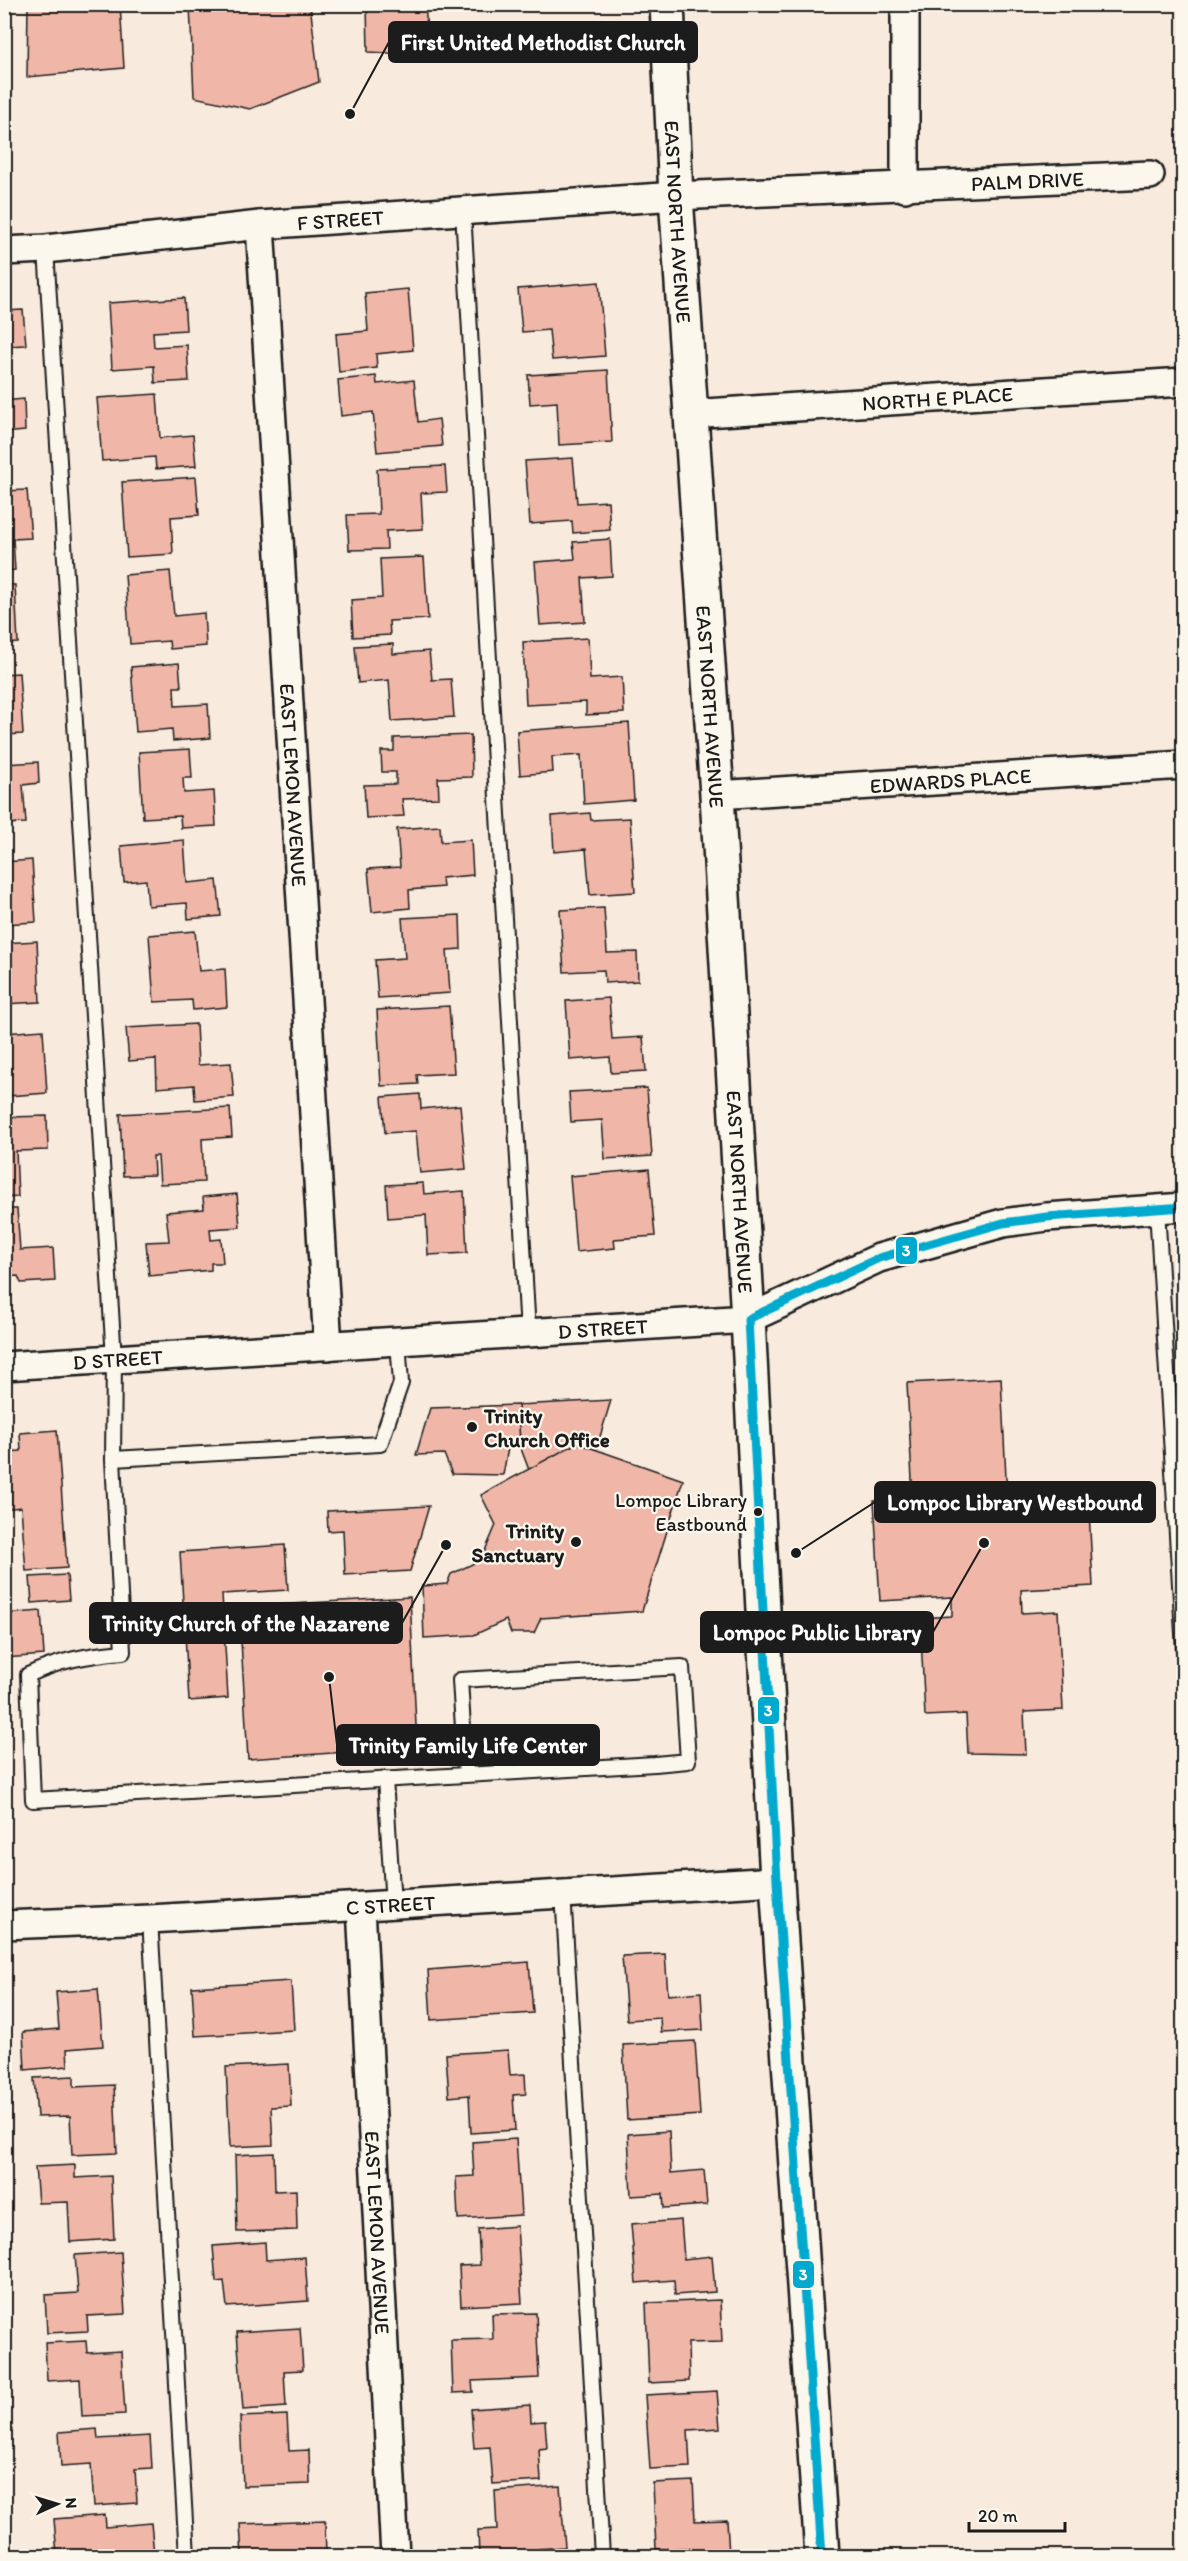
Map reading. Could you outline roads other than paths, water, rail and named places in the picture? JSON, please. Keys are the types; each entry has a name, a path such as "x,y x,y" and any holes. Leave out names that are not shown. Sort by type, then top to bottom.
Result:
{"street":[{"name":"EAST NORTH AVENUE","path":"667,4 676,196 717,795 748,1319 777,1881 822,2556"},
{"path":"905,4 905,188"},
{"name":"PALM DRIVE","path":"676,196 905,188 1150,175"},
{"name":"F STREET","path":"4,251 46,249 260,225 676,196"},
{"name":"EAST LEMON AVENUE","path":"260,225 328,1346"},
{"name":"NORTH E PLACE","path":"690,414 1184,382"},
{"name":"EDWARDS PLACE","path":"717,795 1184,765"},
{"name":"D STREET","path":"4,1366 748,1319 879,1258 1003,1223 1184,1207"},
{"name":"C STREET","path":"4,1925 361,1907 563,1892 777,1881"},
{"name":"EAST LEMON AVENUE","path":"361,1907 395,2556"}],"lane":[{"path":"463,211 528,1332"},
{"path":"46,249 114,1359 113,1459 123,1652 83,1655 54,1663 28,1675 33,1800 466,1775 688,1761 682,1667 460,1680 466,1775"},
{"path":"1157,1209 1184,1650"},
{"path":"113,1459 380,1443 401,1383 398,1341"},
{"path":"384,1779 393,1905"},
{"path":"563,1892 602,2556"},
{"path":"150,1919 187,2556"}],"place":[{"name":"First United Methodist Church","path":"350,114"},
{"name":"Trinity Church Office","path":"472,1427"},
{"name":"Lompoc Library Eastbound","path":"758,1512"},
{"name":"Trinity Sanctuary","path":"576,1542"},
{"name":"Lompoc Public Library","path":"984,1543"},
{"name":"Trinity Church of the Nazarene","path":"446,1545"},
{"name":"Lompoc Library Westbound","path":"796,1553"},
{"name":"Trinity Family Life Center","path":"329,1677"}]}
